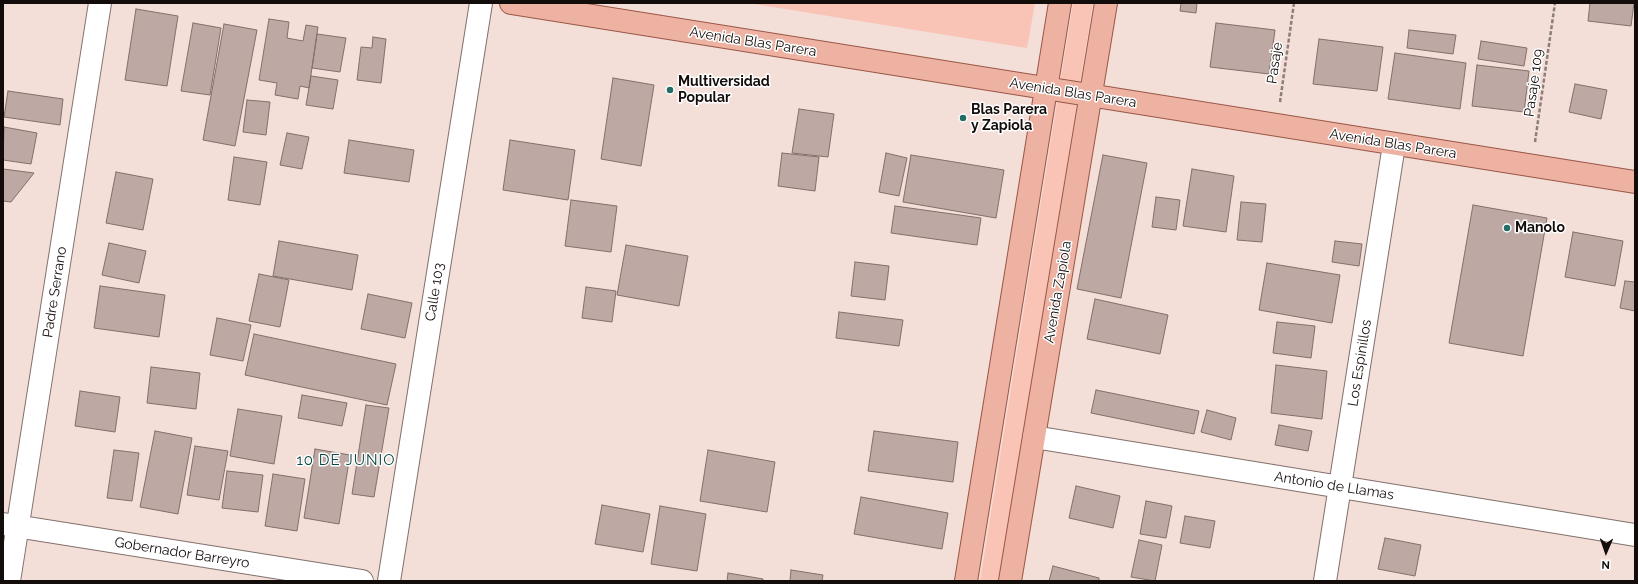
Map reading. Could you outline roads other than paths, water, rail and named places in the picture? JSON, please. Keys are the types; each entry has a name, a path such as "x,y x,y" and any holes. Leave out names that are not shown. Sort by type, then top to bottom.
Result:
{"main road":[{"name":"Avenida Blas Parera","path":"511,3 1635,182"},
{"path":"966,581 1060,3"},
{"name":"Avenida Zapiola","path":"1010,581 1106,3"}],"street":[{"name":"Padre Serrano","path":"9,581 11,525 100,3"},
{"name":"Calle 103","path":"389,581 481,3"},
{"name":"Los Espinillos","path":"1325,581 1394,144"},
{"name":"Antonio de Llamas","path":"1034,437 1635,535"},
{"name":"Gobernador Barreyro","path":"11,525 362,581"}],"place":[{"name":"Multiversidad Popular","path":"670,90"},
{"name":"Blas Parera y Zapiola","path":"963,118"},
{"name":"Manolo","path":"1507,228"}],"district":[{"name":"10 DE JUNIO","path":"346,460"}]}
